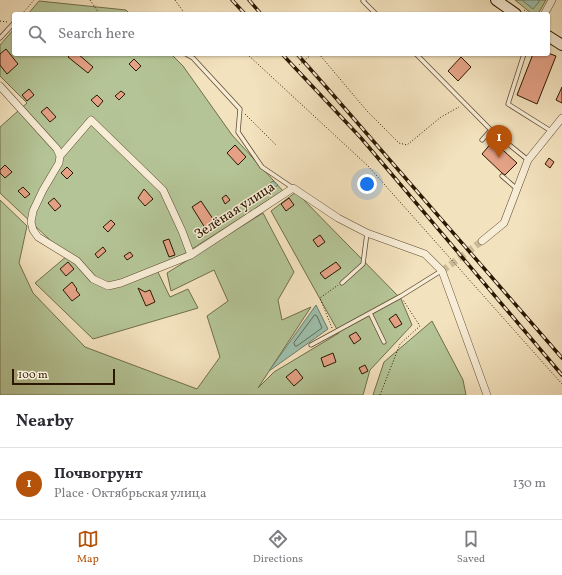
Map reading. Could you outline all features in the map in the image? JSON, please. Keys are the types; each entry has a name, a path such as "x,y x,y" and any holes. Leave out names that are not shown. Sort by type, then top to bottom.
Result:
{"street":[{"path":"496,0 513,12"},
{"path":"546,12 552,0"},
{"path":"550,37 562,45"},
{"path":"0,86 57,149 60,156"},
{"path":"482,242 504,223 528,160 562,118"},
{"name":"Зелёная улица","path":"190,255 182,231 163,190 91,120 60,156 60,162 42,190 32,211 31,222 33,230 38,237 76,261 93,279 108,286 121,283 190,255 293,188"},
{"path":"293,188 338,218 367,233 425,254 442,271 487,395"}],"lane":[{"path":"364,0 363,1 374,12"},
{"path":"0,38 12,25"},
{"path":"190,56 240,109 238,132 262,167 293,188"},
{"path":"418,56 490,130 528,160"},
{"path":"523,56 508,104 550,131"},
{"path":"482,140 490,130"},
{"path":"502,176 517,189"},
{"path":"342,283 363,264 367,233"},
{"path":"311,345 401,296 442,271"},
{"path":"370,312 384,342"}],"path":[{"path":"24,12 34,0"},
{"path":"90,0 98,12"},
{"path":"174,0 184,12"},
{"path":"0,21 7,22"},
{"path":"249,56 368,166 562,384"},
{"path":"299,65 310,56"},
{"path":"321,56 367,111 399,144 407,145 441,117 465,104"},
{"path":"240,109 276,145"},
{"path":"334,332 320,298 342,283"},
{"path":"380,395 400,344 420,326 401,296"}],"shaded area":[{"path":"515,0 546,0 539,12 530,12"},
{"path":"39,1 126,10 128,12 30,12"},
{"path":"12,31 12,56 173,56 183,66 232,135 283,191 184,254 155,266 170,297 188,289 198,308 93,339 35,283 67,256 0,193 0,127 27,103 0,76 0,45"},
{"path":"296,192 401,299 412,325 370,370 363,395 0,395 0,200 27,226 19,263 33,293 85,347 197,389 220,357 207,316 228,301 214,270 171,291 167,273 263,213 294,272 278,300 282,320 311,307 258,388 274,372 339,333 271,211"},
{"path":"432,321 463,380 466,395 373,395 384,362"}],"water":[{"path":"522,0 539,0 539,2 533,9"},
{"path":"273,181 278,185 266,195 261,191"},
{"path":"316,305 328,329 269,371"}],"building":[{"path":"6,49 18,64 7,74 0,65 0,54"},
{"path":"550,54 556,56 537,104 517,95 532,56 550,56"},
{"path":"80,56 93,67 88,73 68,57"},
{"path":"461,57 471,67 458,81 448,71"},
{"path":"134,59 141,66 136,71 129,64"},
{"path":"562,87 562,103 556,100"},
{"path":"29,89 34,95 27,101 22,95"},
{"path":"121,91 125,94 119,100 115,96"},
{"path":"97,95 103,101 98,107 91,100"},
{"path":"47,107 56,117 50,122 41,112"},
{"path":"493,141 517,163 505,175 482,154"},
{"path":"235,145 246,157 238,165 227,153"},
{"path":"549,158 554,162 550,168 545,164"},
{"path":"5,165 12,172 5,178 0,173 0,170"},
{"path":"67,167 73,173 67,179 61,173"},
{"path":"23,187 30,194 25,198 18,191"},
{"path":"144,189 153,199 145,206 138,198"},
{"path":"226,195 230,200 225,204 222,198"},
{"path":"54,198 61,206 55,211 48,203"},
{"path":"289,198 294,205 286,211 281,204"},
{"path":"201,201 217,225 207,231 192,207"},
{"path":"111,220 115,224 108,232 103,227"},
{"path":"320,235 325,242 318,247 313,240"},
{"path":"169,239 175,255 169,257 163,241"},
{"path":"103,247 106,251 98,258 95,254"},
{"path":"130,252 133,256 127,260 124,256"},
{"path":"68,262 74,269 66,276 60,269"},
{"path":"336,262 341,268 325,279 320,273"},
{"path":"72,282 80,295 72,301 63,290"},
{"path":"138,288 145,292 150,290 155,302 146,306"},
{"path":"396,314 402,324 395,328 389,319"},
{"path":"356,332 361,339 354,344 349,336"},
{"path":"333,353 336,362 324,367 321,358"},
{"path":"365,365 368,371 362,374 359,368"},
{"path":"296,369 303,378 294,386 286,377"}],"tunnel":[{"path":"442,271 482,241"}],"railway":[{"path":"232,0 243,12"},
{"path":"249,0 259,12"},
{"path":"284,56 361,138 562,375"},
{"path":"299,56 562,358"}],"place":[{"name":"Почвогрунт","path":"499,158"}]}
